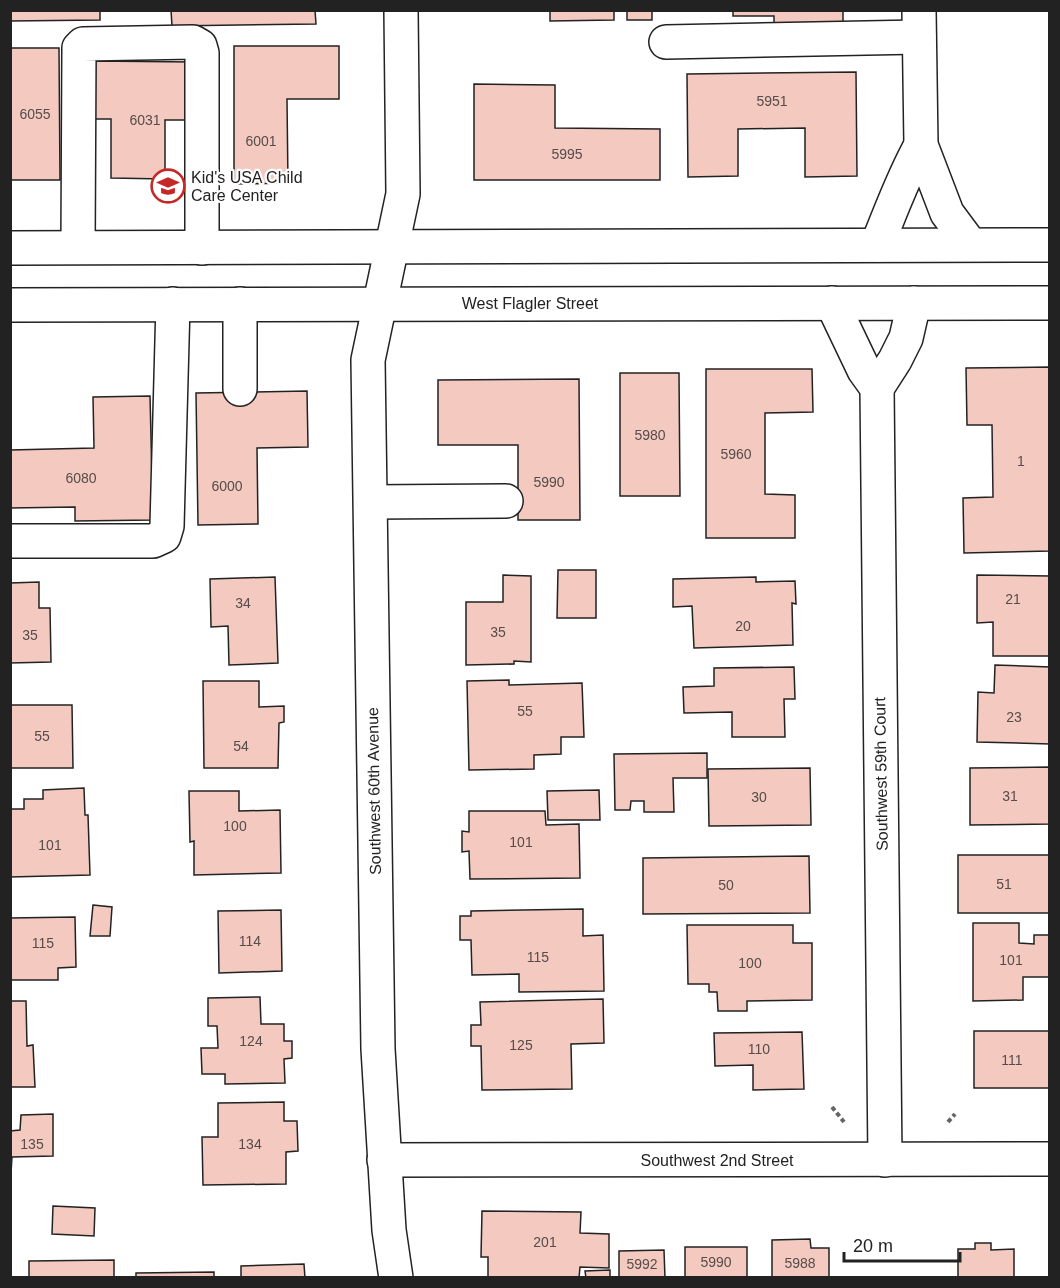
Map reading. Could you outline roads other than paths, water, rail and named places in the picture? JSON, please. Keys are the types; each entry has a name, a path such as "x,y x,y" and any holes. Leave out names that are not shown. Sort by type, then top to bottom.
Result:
{"street":[{"name":"Southwest 60th Avenue","path":"396,1278 389,1230 378,1049 368,360 404,194 401,10"},
{"path":"666,42 919,24 921,145 947,213 970,244"},
{"path":"78,247 79,48 83,44 193,42 200,46 202,53 202,248"},
{"path":"877,245 900,193 906,172 921,145"},
{"path":"10,248 1050,245"},
{"path":"832,303 864,370 877,388 906,339 914,303"},
{"name":"West Flagler Street","path":"10,305 1050,303"},
{"path":"10,541 153,541 164,536 168,525 172,304"},
{"path":"240,304 240,389"},
{"name":"Southwest 59th Court","path":"877,388 885,1160"},
{"path":"371,502 506,501"},
{"name":"Southwest 2nd Street","path":"384,1160 1050,1159"}],"place":[{"name":"Kid's USA Child Care Center","path":"168,186"}]}
